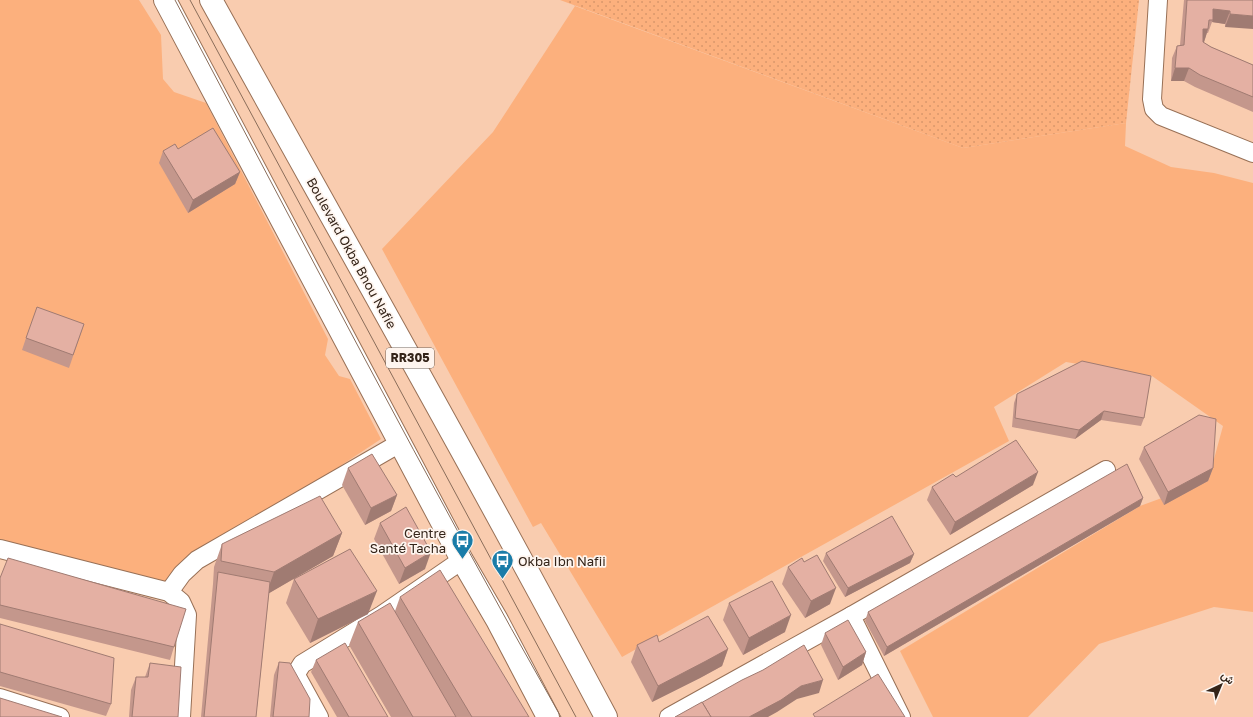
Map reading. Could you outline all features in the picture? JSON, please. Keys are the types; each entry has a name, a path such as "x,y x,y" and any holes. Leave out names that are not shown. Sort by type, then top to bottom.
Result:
{"main road":[{"path":"165,0 462,560 497,620 548,717"},
{"name":"Boulevard Okba Bnou Nafie","path":"211,0 459,445 542,596 606,717"}],"street":[{"path":"1158,0 1152,100 1154,108 1161,116 1253,153"},
{"path":"169,592 182,574 197,560 400,443"},
{"path":"669,717 851,616 1106,470"},
{"path":"0,549 169,592 181,602 187,615 182,717"},
{"path":"313,712 297,677 302,664 386,622 462,560"},
{"path":"851,616 874,682 901,717"},
{"path":"0,698 60,717"}],"shaded area":[{"path":"0,0 139,0 161,35 163,79 174,92 206,103 328,339 325,355 339,376 350,379 381,439 162,584 0,539"},
{"path":"560,0 1139,0 1126,123 963,148"},
{"path":"575,6 963,148 1126,123 1125,146 1171,167 1214,173 1253,183 1253,612 1214,607 1099,644 1028,717 933,717 900,651 1140,506 1208,481 1223,426 1152,376 1066,362 994,407 1009,441 622,657 541,523 533,527 382,249 493,132"}],"building":[{"path":"1187,0 1253,0 1253,16 1230,14 1230,11 1213,9 1213,20 1209,20 1208,29 1203,29 1203,42 1253,65 1253,97 1200,75 1189,68 1175,68 1177,46 1184,45"},
{"path":"213,128 240,172 193,200 163,151 175,144 178,149"},
{"path":"37,307 84,324 73,355 26,338"},
{"path":"1082,361 1151,376 1144,418 1104,411 1079,430 1015,418 1017,394"},
{"path":"1199,415 1216,419 1213,468 1168,492 1144,447"},
{"path":"1016,440 1038,472 955,522 932,487 953,474 956,477"},
{"path":"372,454 397,495 371,508 348,468"},
{"path":"1127,464 1143,498 887,647 868,612"},
{"path":"320,496 342,533 274,572 221,561 222,544"},
{"path":"406,507 431,552 405,568 380,523"},
{"path":"892,516 914,554 848,588 826,553"},
{"path":"350,549 377,591 318,619 294,579"},
{"path":"817,555 836,588 811,601 788,567 802,558 804,562"},
{"path":"8,558 186,609 174,647 0,605 0,578"},
{"path":"440,570 529,717 472,717 400,597"},
{"path":"218,572 270,582 256,717 204,717"},
{"path":"772,581 791,615 749,638 729,603"},
{"path":"390,603 456,717 413,717 358,622"},
{"path":"708,616 728,649 658,686 637,645 657,635 659,642"},
{"path":"848,620 866,652 843,667 825,633"},
{"path":"0,624 114,658 111,704 0,672"},
{"path":"345,643 388,717 349,717 316,660"},
{"path":"804,645 823,680 801,686 781,700 749,717 711,717 702,702 763,670"},
{"path":"279,662 290,663 310,699 309,717 273,717"},
{"path":"150,663 181,667 178,717 132,717 136,677 148,677"},
{"path":"878,674 905,717 815,717 813,714"},
{"path":"0,698 62,717 0,717"},
{"path":"702,702 711,717 675,717"}],"tram line":[{"path":"175,0 413,450 561,717"},
{"path":"190,0 576,717"}],"place":[{"name":"Centre Santé Tacha","path":"462,560"},
{"name":"Okba Ibn Nafii","path":"502,580"}]}
